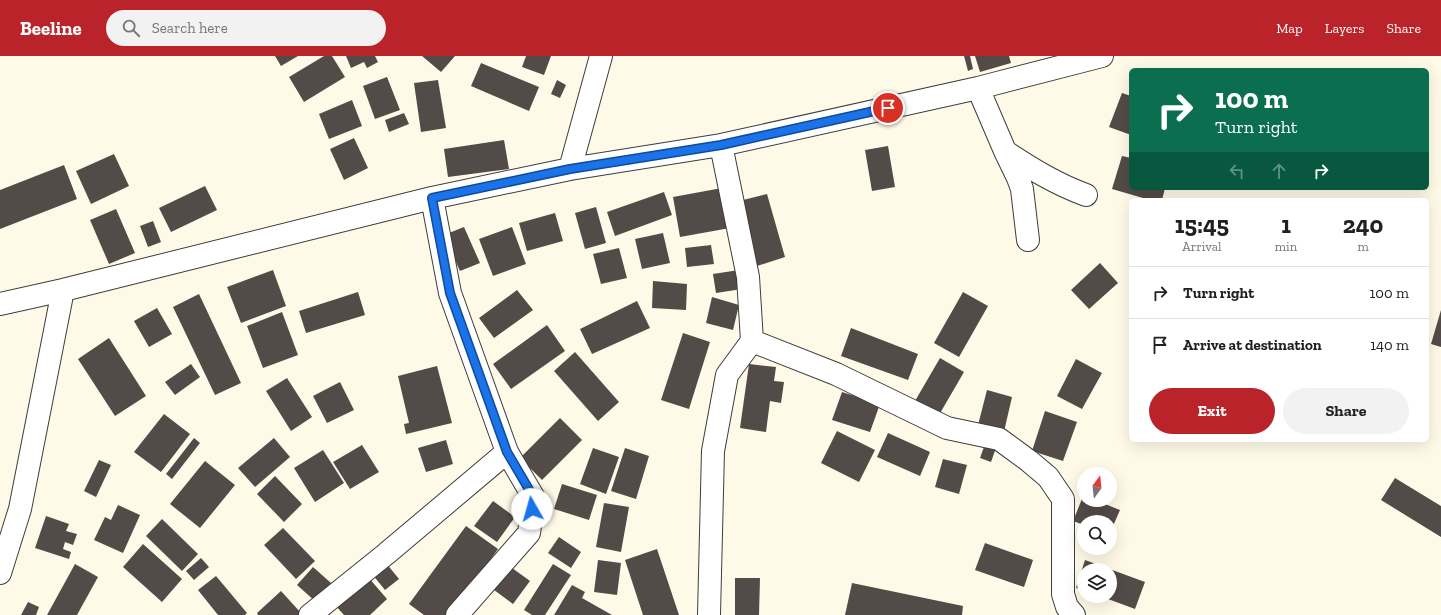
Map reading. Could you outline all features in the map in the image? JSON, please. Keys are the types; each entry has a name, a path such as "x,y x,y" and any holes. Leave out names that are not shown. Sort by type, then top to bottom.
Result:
{"street":[{"path":"570,169 601,56"},
{"path":"0,304 432,198 570,169 721,145 978,88 1102,56"},
{"path":"978,88 1022,189 1028,240"},
{"path":"709,615 714,451 726,375 752,341 748,278 721,145"},
{"path":"1005,151 1034,171 1063,186 1086,194"},
{"path":"432,198 450,293 507,452 534,498 528,533 457,615"},
{"path":"0,573 20,509 62,290"},
{"path":"752,341 836,374 947,428 999,439 1048,477 1063,499 1063,594 1067,607 1074,615"},
{"path":"310,615 386,554 507,452"}],"building":[{"path":"275,56 298,56 281,66"},
{"path":"324,56 332,56 345,77 304,102 289,77"},
{"path":"346,56 375,56 378,62 367,68 364,62 351,68"},
{"path":"422,56 455,56 441,72"},
{"path":"526,56 551,56 544,75 522,67"},
{"path":"964,56 970,56 973,69 968,71"},
{"path":"975,56 1009,56 1011,63 980,72"},
{"path":"481,63 539,87 529,111 471,86"},
{"path":"387,77 400,110 375,119 363,86"},
{"path":"438,80 446,128 421,132 414,83"},
{"path":"557,80 566,85 560,98 551,94"},
{"path":"1122,93 1129,95 1129,134 1109,127"},
{"path":"352,100 362,126 329,139 319,114"},
{"path":"404,113 409,124 389,132 385,120"},
{"path":"354,138 368,168 344,180 330,149"},
{"path":"504,140 509,169 448,177 444,149"},
{"path":"888,146 895,187 872,191 865,150"},
{"path":"114,154 129,186 91,204 76,171"},
{"path":"1122,156 1129,158 1129,190 1164,190 1162,198 1143,198 1112,189"},
{"path":"64,165 77,199 0,229 0,190"},
{"path":"205,186 217,210 171,232 159,208"},
{"path":"722,188 730,228 680,237 673,197"},
{"path":"664,192 672,215 615,236 607,212"},
{"path":"767,194 785,257 757,266 743,200"},
{"path":"596,207 606,243 585,249 575,213"},
{"path":"116,209 135,253 109,264 90,220"},
{"path":"555,213 563,241 527,251 519,223"},
{"path":"153,221 161,242 148,247 140,226"},
{"path":"464,227 480,263 460,271 444,235"},
{"path":"512,227 526,264 493,276 479,239"},
{"path":"663,233 670,263 642,269 635,239"},
{"path":"711,245 714,264 687,267 685,248"},
{"path":"619,248 627,278 601,284 593,254"},
{"path":"1100,263 1118,283 1089,309 1071,290"},
{"path":"273,270 286,306 241,323 227,287"},
{"path":"739,270 742,289 716,293 713,274"},
{"path":"653,281 687,284 686,310 652,308"},
{"path":"517,290 533,310 494,338 479,318"},
{"path":"358,292 365,315 306,333 299,311"},
{"path":"963,292 988,306 959,357 934,343"},
{"path":"199,294 241,383 215,395 173,307"},
{"path":"712,297 739,305 733,330 706,323"},
{"path":"637,301 650,328 592,354 580,329"},
{"path":"157,308 172,334 149,347 134,321"},
{"path":"1441,310 1441,347 1431,344"},
{"path":"282,312 298,355 263,368 247,326"},
{"path":"547,325 565,351 511,389 493,364"},
{"path":"851,328 918,354 908,380 841,356"},
{"path":"683,333 710,342 689,409 661,400"},
{"path":"109,338 146,396 115,416 78,359"},
{"path":"575,352 619,402 598,421 554,371"},
{"path":"940,358 964,372 939,415 915,401"},
{"path":"1076,359 1102,373 1082,409 1057,396"},
{"path":"191,364 200,377 175,395 165,382"},
{"path":"749,364 776,367 774,381 784,382 781,403 770,401 766,432 740,428"},
{"path":"437,366 452,423 406,434 404,424 409,423 398,376"},
{"path":"287,378 312,417 291,431 266,391"},
{"path":"340,382 354,410 327,423 313,396"},
{"path":"987,390 1012,397 1003,436 977,429"},
{"path":"842,392 880,404 870,432 832,420"},
{"path":"1045,411 1077,422 1063,461 1032,451"},
{"path":"164,414 190,434 161,472 134,452"},
{"path":"560,418 582,440 542,480 520,458"},
{"path":"837,431 875,450 859,482 821,463"},
{"path":"888,433 930,452 920,476 877,457"},
{"path":"194,438 200,443 172,479 166,474"},
{"path":"274,438 290,457 255,487 238,468"},
{"path":"446,440 453,464 426,472 418,448"},
{"path":"985,444 996,448 991,462 980,458"},
{"path":"362,445 379,472 350,489 333,462"},
{"path":"593,448 619,457 606,494 580,484"},
{"path":"625,448 649,456 636,499 611,491"},
{"path":"323,450 344,483 315,502 294,468"},
{"path":"943,459 967,465 959,494 935,487"},
{"path":"99,460 111,465 96,497 84,491"},
{"path":"205,461 235,485 200,528 170,504"},
{"path":"275,476 302,504 284,522 257,494"},
{"path":"1395,478 1441,506 1441,537 1381,500"},
{"path":"562,484 597,495 589,520 554,509"},
{"path":"493,501 515,517 497,542 474,526"},
{"path":"604,503 629,507 621,552 596,547"},
{"path":"118,505 140,515 123,553 94,540 105,517 111,520"},
{"path":"1079,507 1112,507 1120,510 1117,517 1117,515 1077,515 1077,522 1073,521"},
{"path":"46,516 69,524 66,531 77,534 73,545 65,542 63,549 71,552 69,559 35,548"},
{"path":"162,519 198,554 182,571 146,536"},
{"path":"466,526 498,549 450,615 424,615 409,604"},
{"path":"283,528 315,561 296,579 264,545"},
{"path":"559,537 581,552 571,568 548,553"},
{"path":"985,543 1033,560 1024,587 975,570"},
{"path":"143,544 182,579 162,602 123,567"},
{"path":"657,549 679,615 643,615 625,560"},
{"path":"201,558 209,567 194,580 186,571"},
{"path":"598,560 621,563 617,595 594,592"},
{"path":"1085,560 1093,563 1084,563"},
{"path":"386,563 399,579 385,590 372,574"},
{"path":"75,564 98,577 77,615 47,615"},
{"path":"553,564 571,575 545,615 532,615 524,610"},
{"path":"508,565 530,581 513,604 490,587"},
{"path":"313,567 331,583 315,601 297,585"},
{"path":"1117,572 1145,582 1135,609 1117,602"},
{"path":"216,576 247,613 245,615 218,615 198,590"},
{"path":"368,577 387,599 370,615 344,615 335,605"},
{"path":"735,578 760,578 759,615 735,615"},
{"path":"852,583 963,606 962,615 845,615"},
{"path":"572,585 585,592 582,598 612,615 554,615"},
{"path":"281,591 301,613 299,615 258,615 257,613"},
{"path":"28,602 39,607 36,615 21,615"}],"route":[{"path":"532,509 534,498 507,452 450,293 432,198 570,169 721,145 888,108"}]}
